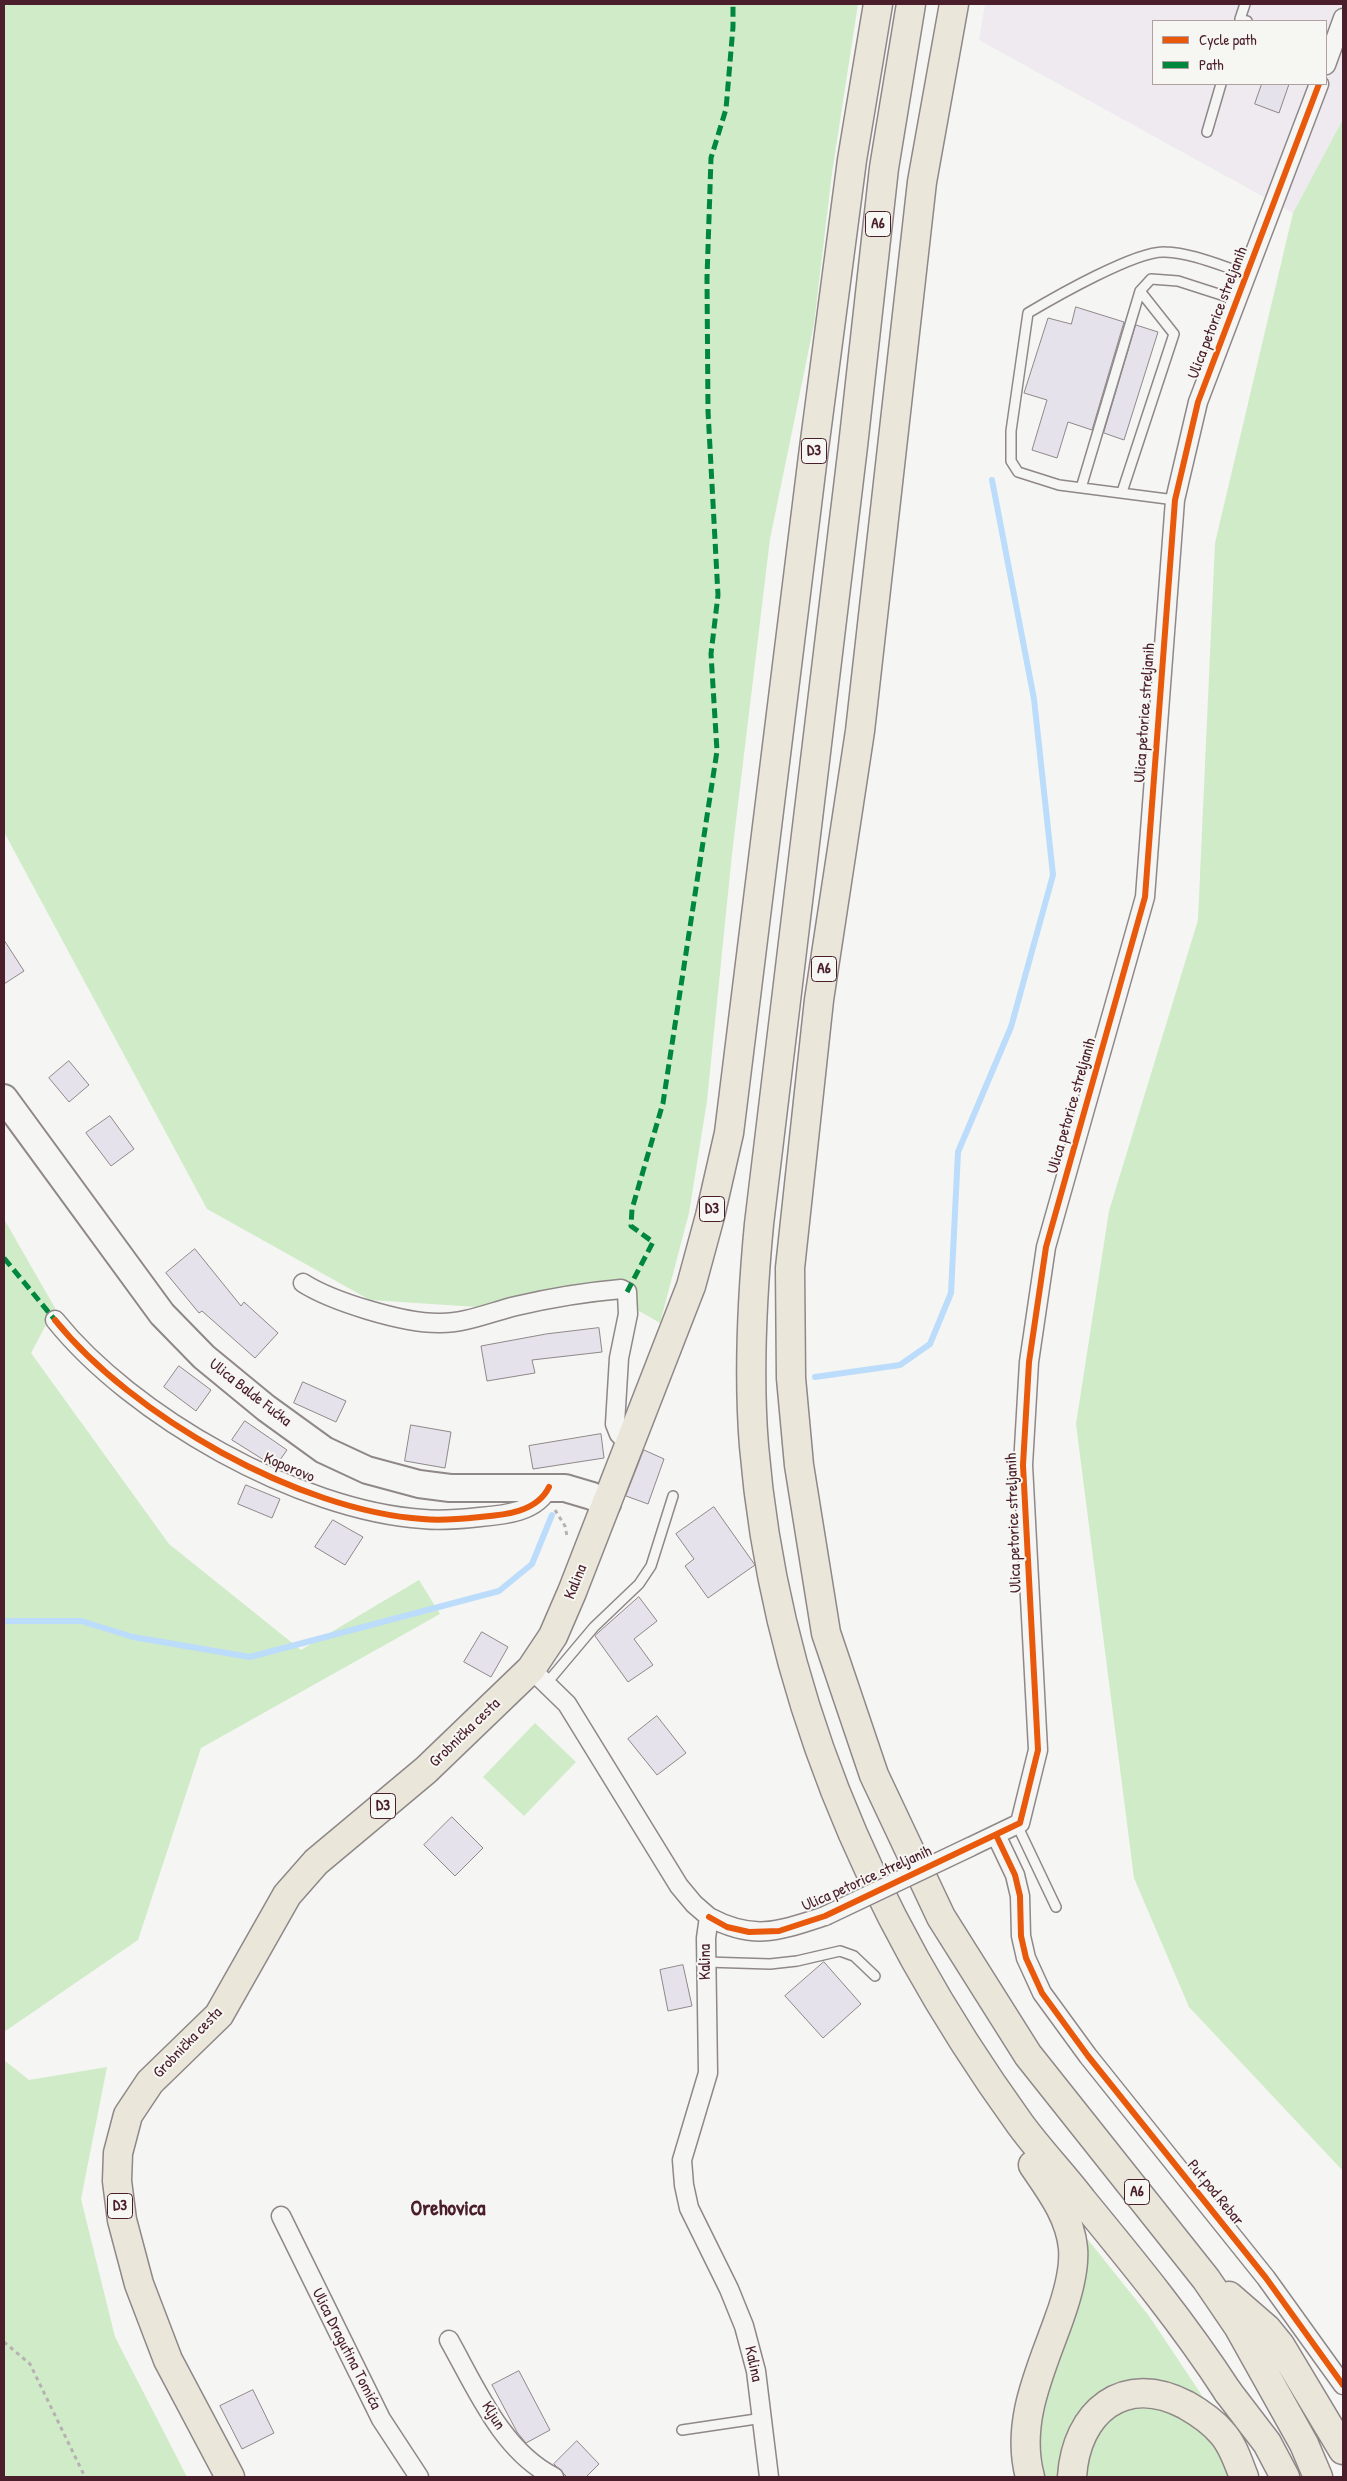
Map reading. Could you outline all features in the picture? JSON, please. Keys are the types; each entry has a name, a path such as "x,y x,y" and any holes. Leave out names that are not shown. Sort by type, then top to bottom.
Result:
{"main road":[{"name":"D3","path":"607,1504 691,1286 710,1216 729,1132 852,160 878,4"},
{"name":"A6","path":"911,4 884,168 854,446 759,1224 751,1352 754,1444 759,1488 780,1616 809,1720 841,1808 893,1923 958,2034 996,2091 1023,2128 1156,2291 1228,2392"},
{"name":"A6","path":"954,4 922,182 860,731 819,1000 790,1268 792,1378 799,1465 826,1633 874,1775 941,1917 1028,2055 1206,2279 1238,2326 1304,2444 1318,2477"},
{"name":"Ulica Balde Fućka","path":"4,1098 162,1314 204,1357 266,1408 324,1450 367,1470 419,1484 450,1488 549,1487 578,1491 607,1504"},
{"name":"Kalina","path":"539,1677 553,1636 607,1504"},
{"name":"Grobnička cesta","path":"230,2477 168,2360 137,2275 122,2220 117,2181 118,2153 128,2115 150,2082 219,2015 287,1895 316,1862 539,1677"},
{"path":"996,2091 1000,2108 1015,2138 1059,2205 1073,2248 1065,2303 1029,2403 1026,2421 1025,2460 1030,2477"},
{"path":"1206,2279 1251,2314 1280,2345 1343,2450"},
{"path":"1228,2392 1268,2477"},
{"path":"1228,2392 1267,2443 1284,2477"},
{"path":"1072,2477 1079,2439 1093,2416 1105,2404 1121,2396 1136,2394 1169,2397 1206,2417 1223,2433 1231,2444 1244,2477"}],"street":[{"path":"1328,55 1343,18"},
{"name":"Ulica petorice streljanih","path":"709,1917 728,1927 749,1932 779,1931 824,1916 1020,1824 1038,1750 1023,1465 1028,1362 1046,1248 1145,897 1175,500 1198,402 1319,85"},
{"path":"303,1284 314,1290 363,1307 409,1320 438,1323 467,1319 516,1306 622,1288 628,1292 628,1314 620,1358 615,1424 619,1434 629,1444"},
{"name":"Koporovo","path":"55,1320 71,1341 96,1364 155,1412 193,1437 292,1485 331,1500 422,1519 455,1520 490,1516 529,1508 544,1499 549,1487"},
{"path":"539,1677 567,1704 588,1734 679,1886 694,1904 709,1917"},
{"name":"Put pod Rebar","path":"996,1835 1015,1875 1020,1896 1021,1936 1026,1958 1042,1992 1062,2021 1266,2278 1343,2385"},
{"name":"Kalina","path":"709,1917 706,1938 708,2073 682,2160 684,2185 689,2208 729,2289 744,2326 756,2372 769,2477"},
{"name":"Ulica Dragutina Tomića","path":"281,2216 381,2419 419,2477"},
{"name":"Kljun","path":"449,2340 507,2437 527,2457 554,2477"}],"lane":[{"path":"1242,20 1244,4"},
{"path":"1207,132 1221,85"},
{"path":"1175,500 1059,485 1018,472 1012,461 1012,431 1028,313 1067,290 1106,272 1164,252 1203,260 1247,274"},
{"path":"1082,488 1140,291 1152,279 1178,281 1237,300"},
{"path":"1122,492 1174,334 1140,291"},
{"path":"539,1677 639,1584 651,1566 673,1496"},
{"path":"1017,1825 1056,1907"},
{"path":"706,1962 770,1964 797,1961 840,1951 854,1956 875,1976"},
{"path":"682,2430 763,2418"}],"path":[{"path":"4,2342 30,2364 85,2477"}],"shaded area":[{"path":"985,4 1343,4 1343,119 1293,213 979,40"}],"green space":[{"path":"4,4 858,4 832,173 814,324 770,539 732,854 707,1101 689,1213 660,1323 620,1300 524,1310 370,1300 207,1209 4,832"},
{"path":"1343,119 1343,2171 1189,2007 1134,1878 1076,1424 1109,1211 1198,920 1215,543 1293,213"},
{"path":"4,1219 55,1308 31,1353 169,1544 301,1650 419,1580 440,1614 201,1748 138,1940 4,2032"},
{"path":"535,1723 576,1762 524,1816 483,1777"},
{"path":"4,2060 29,2080 107,2067 81,2199 115,2337 187,2477 4,2477"},
{"path":"1081,2231 1149,2316 1215,2415 1132,2384 1062,2477 1045,2477 1039,2441 1040,2419"},
{"path":"1141,2400 1209,2428 1236,2477 1081,2477 1102,2420"}],"building":[{"path":"1262,85 1289,85 1279,113 1255,104"},
{"path":"1076,307 1124,322 1092,430 1068,422 1057,458 1032,450 1047,400 1024,393 1048,318 1071,324"},
{"path":"1136,325 1158,332 1124,440 1104,433"},
{"path":"4,940 24,971 4,984"},
{"path":"69,1061 89,1085 69,1102 49,1078"},
{"path":"110,1116 134,1149 111,1166 86,1133"},
{"path":"195,1249 241,1306 244,1302 278,1333 255,1358 202,1311 199,1313 166,1273"},
{"path":"599,1328 602,1352 532,1360 535,1373 487,1381 481,1346 546,1334"},
{"path":"179,1366 211,1390 196,1411 164,1387"},
{"path":"303,1382 346,1401 336,1422 294,1403"},
{"path":"245,1421 287,1450 275,1467 232,1440"},
{"path":"411,1425 451,1432 445,1468 405,1461"},
{"path":"601,1434 604,1458 533,1469 529,1446"},
{"path":"644,1450 664,1459 648,1504 626,1496"},
{"path":"246,1485 280,1499 272,1518 238,1504"},
{"path":"714,1507 755,1565 708,1598 685,1566 694,1559 676,1534"},
{"path":"333,1520 363,1537 345,1565 315,1547"},
{"path":"639,1597 657,1621 634,1639 653,1665 628,1682 595,1636"},
{"path":"482,1632 508,1647 491,1677 464,1662"},
{"path":"657,1716 686,1753 657,1775 628,1739"},
{"path":"452,1817 483,1848 455,1876 424,1845"},
{"path":"824,1962 861,2004 823,2038 785,1996"},
{"path":"683,1965 692,2006 668,2011 660,1970"},
{"path":"519,2371 550,2430 526,2443 517,2432 492,2385"},
{"path":"253,2390 274,2433 242,2449 220,2406"},
{"path":"577,2441 599,2464 586,2477 567,2477 554,2464"}],"waterway":[{"path":"815,1377 900,1365 930,1344 951,1293 958,1152 1011,1027 1053,875 1034,699 992,480"},
{"path":"4,1621 81,1621 133,1637 250,1657 499,1591 532,1564 552,1515"}],"marked path":[{"path":"627,1292 653,1242 631,1226 632,1209 663,1103 717,751 711,654 718,595 708,411 707,278 711,158 726,109 733,27 733,4"},
{"path":"4,1258 55,1320"}],"cycle path":[{"path":"709,1917 727,1927 749,1932 779,1931 825,1916 1020,1823 1038,1750 1023,1465 1029,1362 1046,1247 1145,897 1175,500 1198,402 1319,85"},
{"path":"55,1320 88,1356 128,1390 173,1423 221,1452 272,1478 324,1498 375,1512 423,1519 452,1520 519,1511 537,1502 549,1487"},
{"path":"996,1835 1015,1875 1020,1896 1021,1936 1026,1958 1042,1993 1088,2056 1266,2278 1343,2385"}],"district":[{"name":"Orehovica","path":"448,2209"}]}
